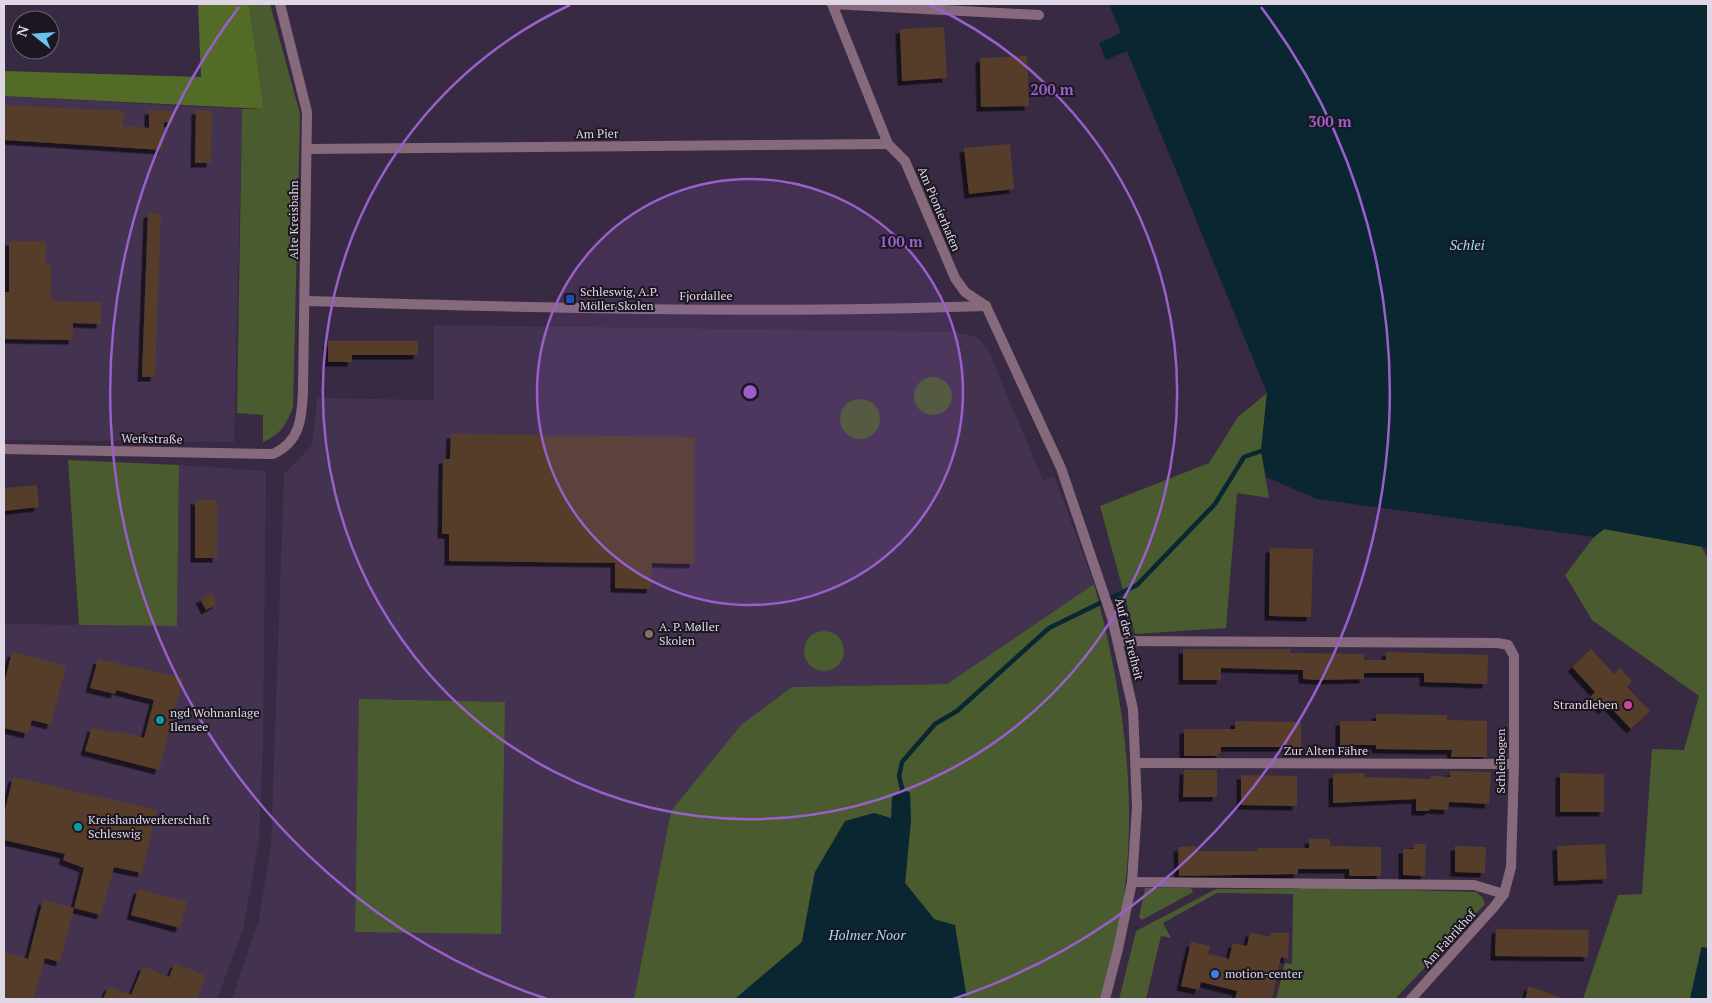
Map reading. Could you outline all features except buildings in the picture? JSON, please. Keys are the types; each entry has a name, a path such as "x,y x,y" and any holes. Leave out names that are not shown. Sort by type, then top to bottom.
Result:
{"street":[{"name":"Alte Kreisbahn","path":"280,4 307,112 306,301 302,420 294,438"},
{"path":"832,4 1039,15"},
{"name":"Am Pionierhafen","path":"832,4 888,144 905,161 955,278 965,292 986,306"},
{"name":"Am Pier","path":"307,149 888,144"},
{"name":"Fjordallee","path":"306,301 600,308 890,309 986,306"},
{"name":"Auf der Freiheit","path":"986,306 1061,468 1100,578 1118,641 1134,709 1137,807 1132,882 1105,999"},
{"name":"Werkstraße","path":"4,449 273,454 283,450 294,438"},
{"name":"Schleibogen","path":"1118,641 1354,640 1498,643 1508,646 1514,656 1514,764 1512,867 1504,894"},
{"name":"Zur Alten Fähre","path":"1137,763 1514,764"},
{"path":"1132,882 1474,885 1504,894"},
{"name":"Am Fabrikhof","path":"1411,999 1504,894"}],"shaded area":[{"path":"4,96 242,109 234,442 4,440"},
{"name":"A. P. Møller Skolen","path":"434,325 955,332 976,337 987,347 1043,480 1054,476 1094,584 947,684 792,687 671,811 634,999 232,999 259,919 271,844 284,474 312,445 317,398 434,400"},
{"path":"179,465 266,471 263,745 259,841 243,930 217,999 4,999 4,624 177,626"}],"green space":[{"path":"198,4 249,4 264,109 4,96 4,71 201,77"},
{"path":"249,4 270,4 300,114 293,407 282,428 274,436 263,442 263,415 237,413 242,109 264,109"},
{"path":"933,377 947,382 952,396 947,410 933,415 919,410 914,396 919,382"},
{"path":"1267,393 1261,451 1269,498 1237,493 1226,628 1135,634 1100,506 1209,463 1238,417"},
{"path":"860,399 874,405 880,419 874,433 860,439 846,433 840,419 846,405"},
{"path":"68,460 179,465 177,626 79,625"},
{"path":"1604,529 1701,546 1708,559 1708,948 1701,948 1690,999 1583,999 1618,895 1642,894 1652,749 1684,750 1699,696 1592,620 1565,575 1594,537"},
{"path":"1094,584 1113,665 1126,748 1129,831 1121,914 1100,999 963,999 966,993 934,919 905,883 911,819 892,797 892,818 815,872 802,942 735,999 634,999 671,811 741,725 792,687 947,684"},
{"path":"824,631 838,637 844,651 838,665 824,671 810,665 804,651 810,637"},
{"path":"359,699 505,702 501,934 355,932"},
{"path":"1301,887 1476,892 1482,897 1485,904 1395,999 1276,999 1285,963 1292,964 1293,894 1217,893 1163,923 1171,938 1161,936 1146,999 1119,999 1136,931 1216,889 1300,889"},
{"path":"1145,888 1191,888 1193,892 1142,920 1139,917"}],"water":[{"name":"Schlei","path":"1109,4 1708,4 1708,548 1604,529 1594,537 1317,499 1266,477 1261,451 1267,393 1127,51 1106,60 1099,43 1121,33"},
{"name":"Holmer Noor","path":"902,788 910,793 911,819 905,883 934,919 955,925 966,993 963,999 735,999 802,942 815,872 845,821 874,813 891,818 892,797"},
{"path":"1702,947 1708,948 1708,999 1690,999"}],"waterway":[{"path":"902,788 899,776 902,762 935,724 957,711 1049,628 1137,585 1215,504 1244,457 1261,451"}],"place":[{"name":"Schleswig, A.P. Möller Skolen","path":"570,299"},
{"name":"A. P. Møller Skolen","path":"649,634"},
{"name":"Strandleben","path":"1628,705"},
{"name":"ngd Wohnanlage Ilensee","path":"160,720"},
{"name":"Kreishandwerkerschaft Schleswig","path":"78,827"},
{"name":"motion-center","path":"1215,974"}]}
